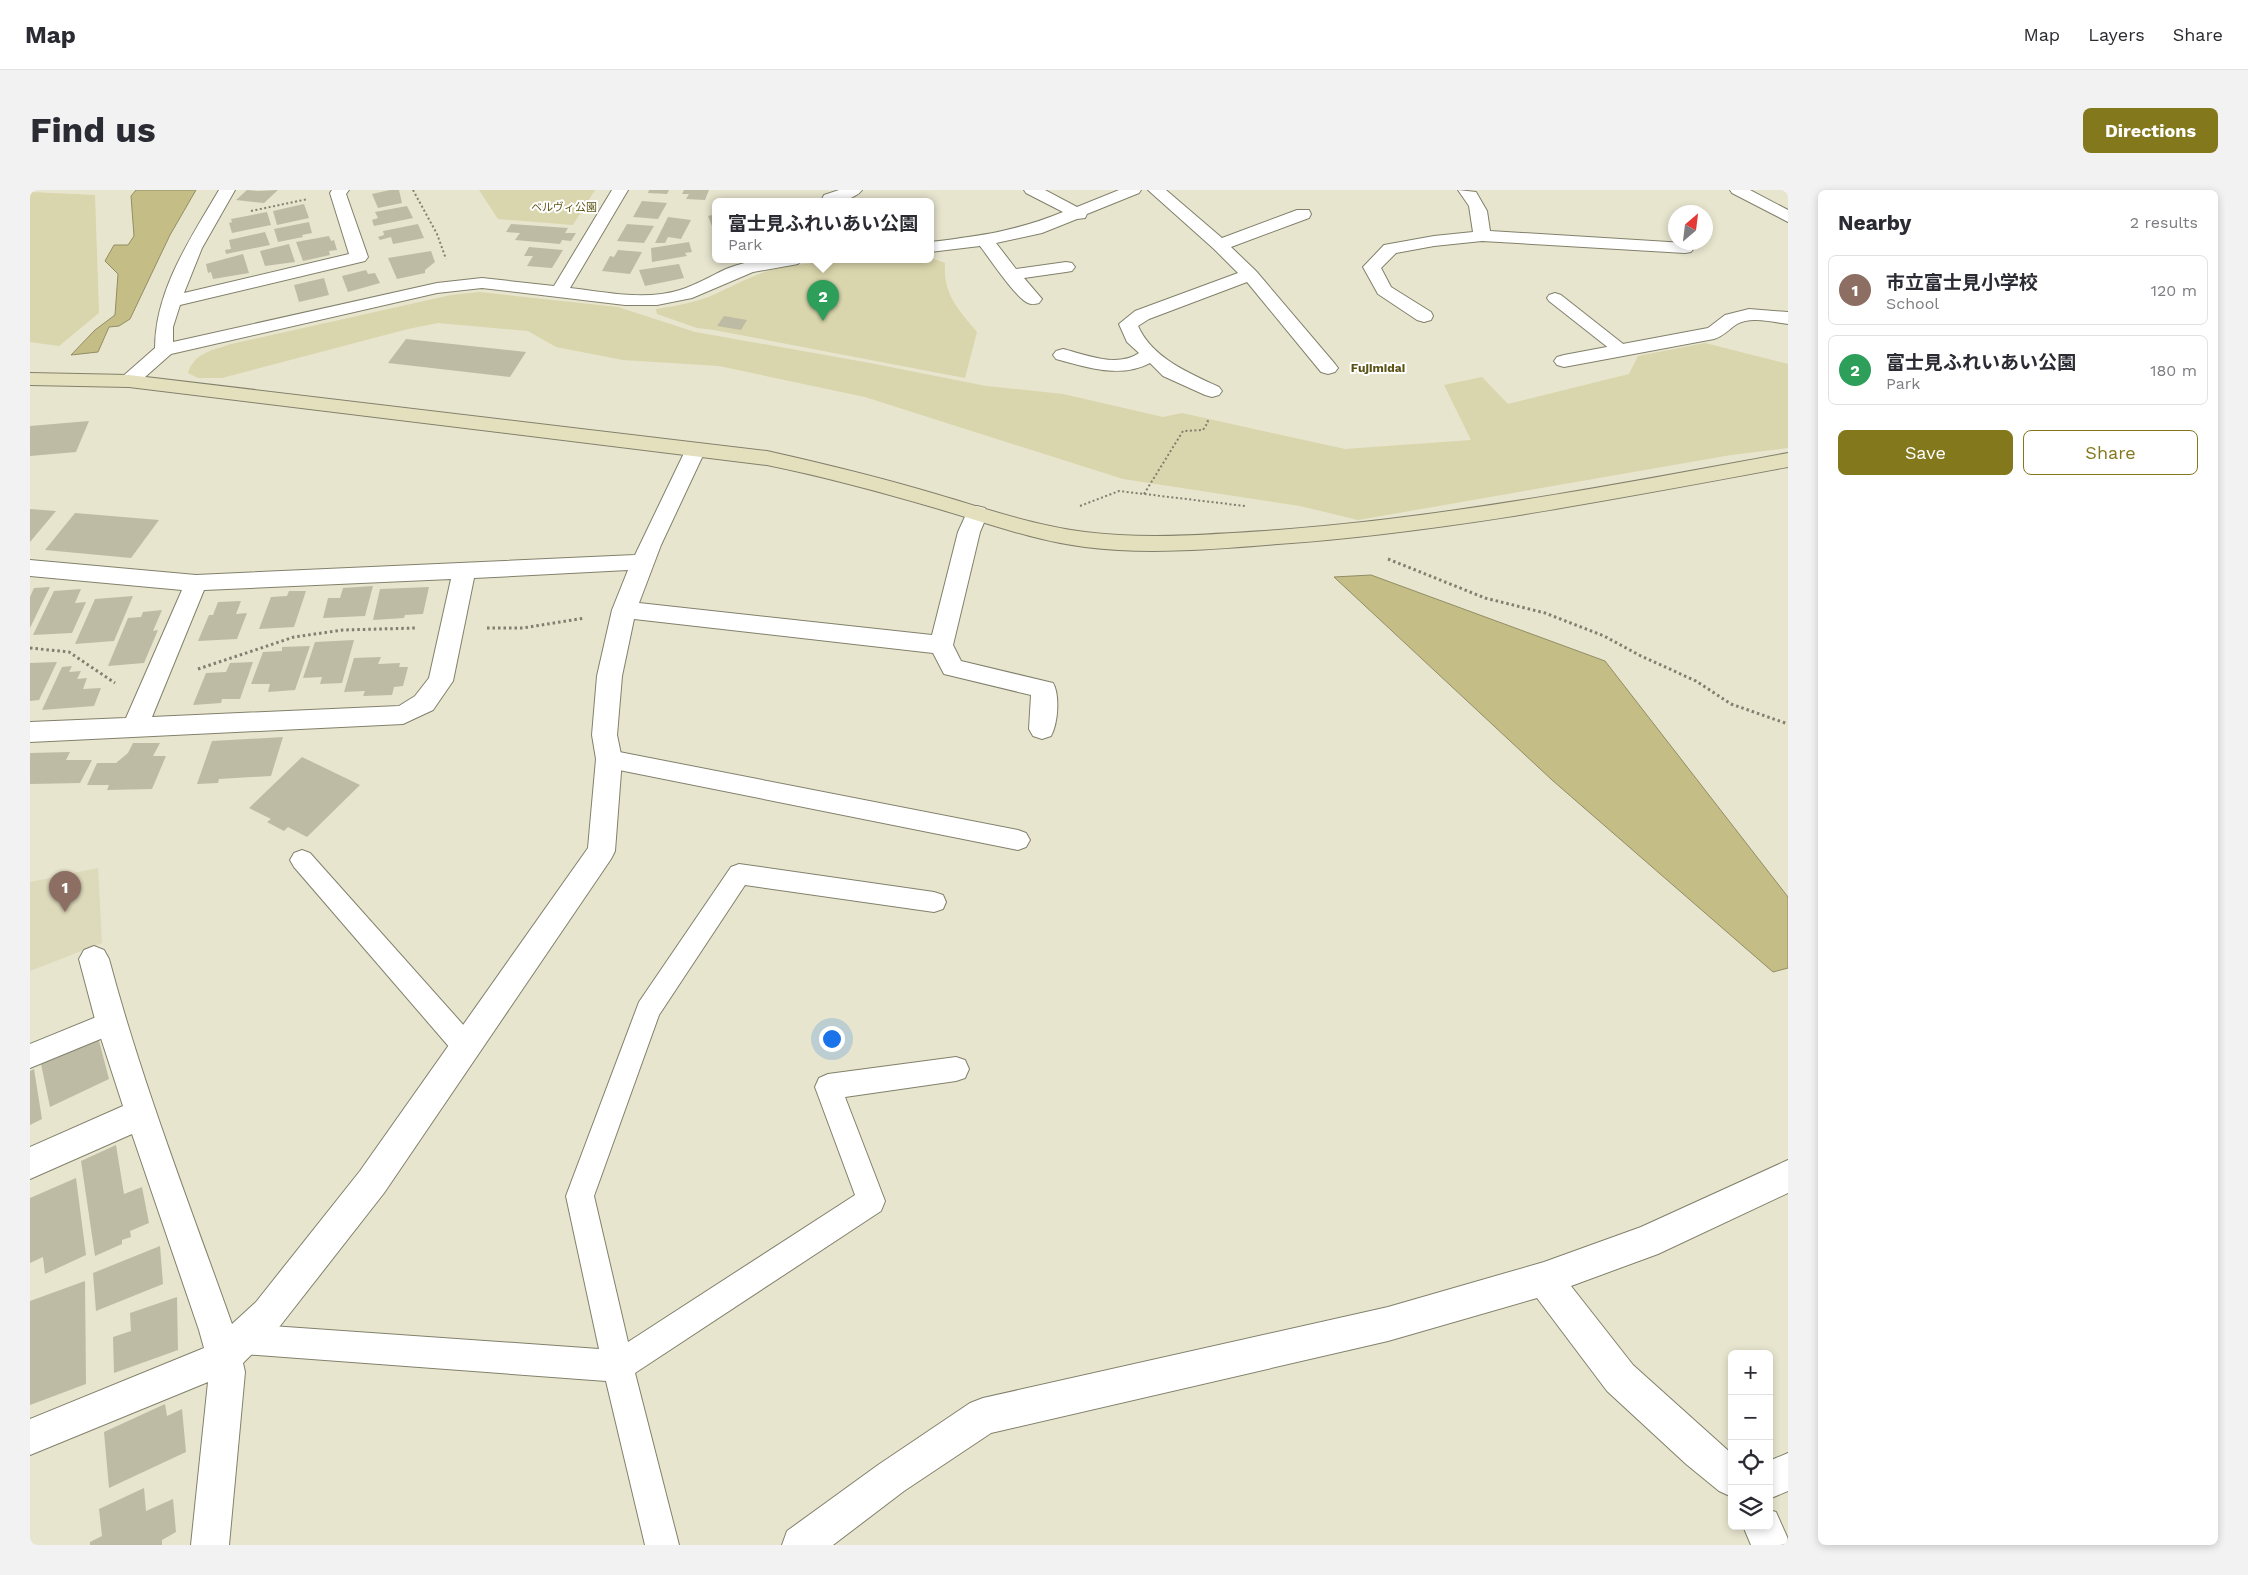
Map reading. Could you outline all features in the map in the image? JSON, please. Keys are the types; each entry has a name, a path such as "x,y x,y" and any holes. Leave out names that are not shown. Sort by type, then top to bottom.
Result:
{"street":[{"path":"164,350 164,327 171,302 193,248 227,190"},
{"path":"560,292 620,190"},
{"path":"829,197 854,190"},
{"path":"1032,190 1079,214"},
{"path":"934,246 985,240 1036,229 1079,214 1133,190"},
{"path":"1156,190 1220,245 1250,275 1328,368"},
{"path":"1466,190 1476,200 1481,215 1482,236"},
{"path":"1738,190 1788,217"},
{"path":"171,302 359,257 339,192"},
{"path":"1220,245 1303,214"},
{"path":"1424,316 1384,290 1372,266 1390,249 1434,241 1482,236 1668,247"},
{"path":"985,240 1011,275 1033,299"},
{"path":"128,382 164,350 456,285 482,284 625,300 658,300 686,294 734,272 774,263"},
{"path":"1011,275 1066,267"},
{"path":"1212,391 1170,372 1134,338 1128,324 1142,315 1250,275"},
{"path":"1564,361 1714,333 1732,318 1749,315 1788,318"},
{"path":"1063,354 1120,367 1142,362 1151,354"},
{"path":"30,379 128,382 767,458 855,477 1041,532 1086,540 1129,543 1205,543 1346,532 1461,517 1614,492 1788,460"},
{"path":"30,1436 234,1349 268,1314 372,1182 601,851 609,759 604,746 607,677 624,610 642,562 695,450"},
{"path":"977,514 969,532 942,645 953,668 1045,680 1042,729"},
{"path":"30,568 196,583 642,562"},
{"path":"30,732 403,715 424,703 441,681 464,571"},
{"path":"136,727 196,583"},
{"path":"624,610 942,645"},
{"path":"94,959 111,1023 141,1114 217,1330 234,1349"},
{"path":"30,1163 141,1114"},
{"path":"801,1545 891,1478 983,1416 1388,1324 1544,1279 1646,1242 1788,1176"},
{"path":"1544,1279 1620,1378 1699,1451 1728,1475"},
{"path":"210,1545 227,1372 234,1349"},
{"path":"1773,1478 1788,1472"},
{"path":"1764,1530 1771,1545"}],"lane":[{"path":"1555,298 1621,350"},
{"path":"609,759 1018,840"},
{"path":"302,860 466,1047"},
{"path":"662,1545 618,1366 580,1196 648,1010 739,874 934,902"},
{"path":"30,1056 111,1023"},
{"path":"234,1349 618,1366 871,1201 828,1087 956,1069"}],"path":[{"path":"413,190 437,234 446,259"},
{"path":"211,219 339,192"},
{"path":"1144,494 1182,433"},
{"path":"1076,508 1118,491 1251,507"},
{"path":"1346,532 1372,542 1384,557 1485,598 1545,612 1604,636 1639,655 1696,681 1731,704 1788,724"},
{"path":"30,648 69,652 113,682 136,688 294,637 343,630 452,627 523,628 605,615 624,610"}],"shaded area":[{"path":"136,190 196,190 170,235 130,319 119,326 109,327 98,352 71,355 95,330 115,315 118,274 105,261 114,245 128,245 134,236 131,196"},
{"path":"1371,575 1605,661 1788,897 1788,968 1773,972 1552,780 1334,577"},
{"path":"98,868 102,943 30,971 30,882"}],"green space":[{"name":"ベルヴィ公園","path":"479,190 595,190 573,225 498,219"},
{"path":"30,192 95,195 99,313 59,346 30,342"},
{"path":"934,259 945,263 946,284 949,293 977,332 965,378 697,328 657,314 656,309 684,304 711,296 756,275 810,263 934,263"},
{"path":"479,292 618,307 695,332 986,386 1063,394 1163,417 1182,413 1345,449 1471,440 1444,385 1482,377 1508,404 1629,374 1638,356 1705,343 1788,364 1788,448 1731,455 1358,520 1300,506 1123,479 865,397 719,366 623,360 556,347 528,331 438,323 408,329 222,378 198,378 188,373 199,357 231,344 451,295"}],"building":[{"path":"247,190 278,190 264,203 236,200"},
{"path":"399,190 402,203 378,208 372,194"},
{"path":"649,190 669,190 667,194 648,193"},
{"path":"684,190 709,190 705,200 686,199 689,194 682,194"},
{"path":"642,201 667,203 658,219 633,217"},
{"path":"304,204 309,218 277,225 273,211"},
{"path":"407,206 413,218 374,226 372,220 378,218 375,212"},
{"path":"267,212 271,225 232,233 229,223 232,222 231,219"},
{"path":"712,215 712,226 708,216"},
{"path":"668,217 691,220 681,239 668,237 665,243 655,243"},
{"path":"309,222 312,233 302,235 303,237 278,242 274,229"},
{"path":"418,224 424,238 393,244 391,237 380,240 378,237 384,235 383,231"},
{"path":"511,224 568,228 565,233 576,233 571,241 562,240 560,244 515,240 520,233 506,232"},
{"path":"627,224 654,226 644,243 617,241"},
{"path":"265,232 270,245 226,254 225,250 231,249 229,240"},
{"path":"329,236 331,241 334,240 337,250 329,251 330,255 303,261 296,242"},
{"path":"689,242 692,252 685,253 687,256 652,262 651,248"},
{"path":"289,244 295,262 265,266 260,251"},
{"path":"529,247 563,250 552,268 527,266 533,256 524,256"},
{"path":"618,250 642,252 630,274 602,271 610,256 614,257"},
{"path":"431,251 435,262 425,270 425,273 397,279 388,258"},
{"path":"243,254 249,273 213,279 211,272 208,273 206,264"},
{"path":"679,264 684,278 645,286 639,270"},
{"path":"366,270 368,274 375,273 380,283 348,292 342,276"},
{"path":"324,278 329,295 299,302 294,285"},
{"path":"724,316 747,320 741,330 717,326"},
{"path":"406,339 526,352 510,377 388,363"},
{"path":"89,421 76,452 30,456 30,426"},
{"path":"30,509 56,511 30,542"},
{"path":"75,513 159,520 131,558 45,550"},
{"path":"373,586 365,616 323,618 328,598 340,598 343,588"},
{"path":"50,587 30,628 30,597 34,588"},
{"path":"429,587 423,614 405,615 404,618 373,620 380,589"},
{"path":"81,589 75,603 86,602 72,633 33,635 54,591"},
{"path":"289,591 306,591 294,627 259,629 271,597 287,596"},
{"path":"133,596 114,641 75,644 95,599"},
{"path":"241,601 236,614 247,613 237,639 198,641 209,615 213,615 218,602"},
{"path":"162,610 153,631 158,630 144,663 108,666 128,618 141,617 143,612"},
{"path":"354,640 342,683 320,684 322,677 303,678 315,642"},
{"path":"310,646 295,690 268,692 270,684 251,684 263,652 282,651 282,647"},
{"path":"381,657 378,664 400,663 399,667 408,667 403,686 394,687 392,695 363,696 365,691 344,692 354,658"},
{"path":"57,662 39,700 30,701 30,663"},
{"path":"253,662 240,699 222,699 221,703 193,705 206,673 226,672 230,663"},
{"path":"72,666 69,672 81,671 77,679 87,678 83,689 101,688 94,706 42,710 62,667"},
{"path":"283,737 271,776 219,779 218,783 197,784 212,741"},
{"path":"133,743 160,743 153,756 166,756 152,789 107,790 109,785 87,785 97,763 116,763 128,753"},
{"path":"70,752 66,760 92,760 80,783 30,784 30,753"},
{"path":"302,757 360,785 307,837 288,827 284,831 267,822 271,819 249,808"},
{"path":"98,1037 109,1079 50,1107 41,1064"},
{"path":"34,1069 42,1119 30,1125 30,1071"},
{"path":"116,1145 124,1194 142,1187 149,1223 130,1231 131,1237 122,1240 122,1244 95,1256 81,1161"},
{"path":"76,1178 86,1255 45,1274 43,1257 30,1263 30,1198"},
{"path":"160,1246 163,1284 96,1311 93,1273"},
{"path":"85,1281 86,1384 30,1405 30,1301"},
{"path":"177,1297 178,1350 114,1373 113,1337 131,1331 130,1313"},
{"path":"165,1404 167,1416 182,1409 186,1452 109,1488 104,1432"},
{"path":"144,1488 146,1511 173,1499 176,1532 162,1540 162,1545 90,1545 90,1542 102,1536 99,1509"}],"place":[{"name":"富士見ふれいあい公園","path":"823,321"},
{"name":"市立富士見小学校","path":"65,912"}],"district":[{"name":"Fujimidai","path":"1378,368"}]}
